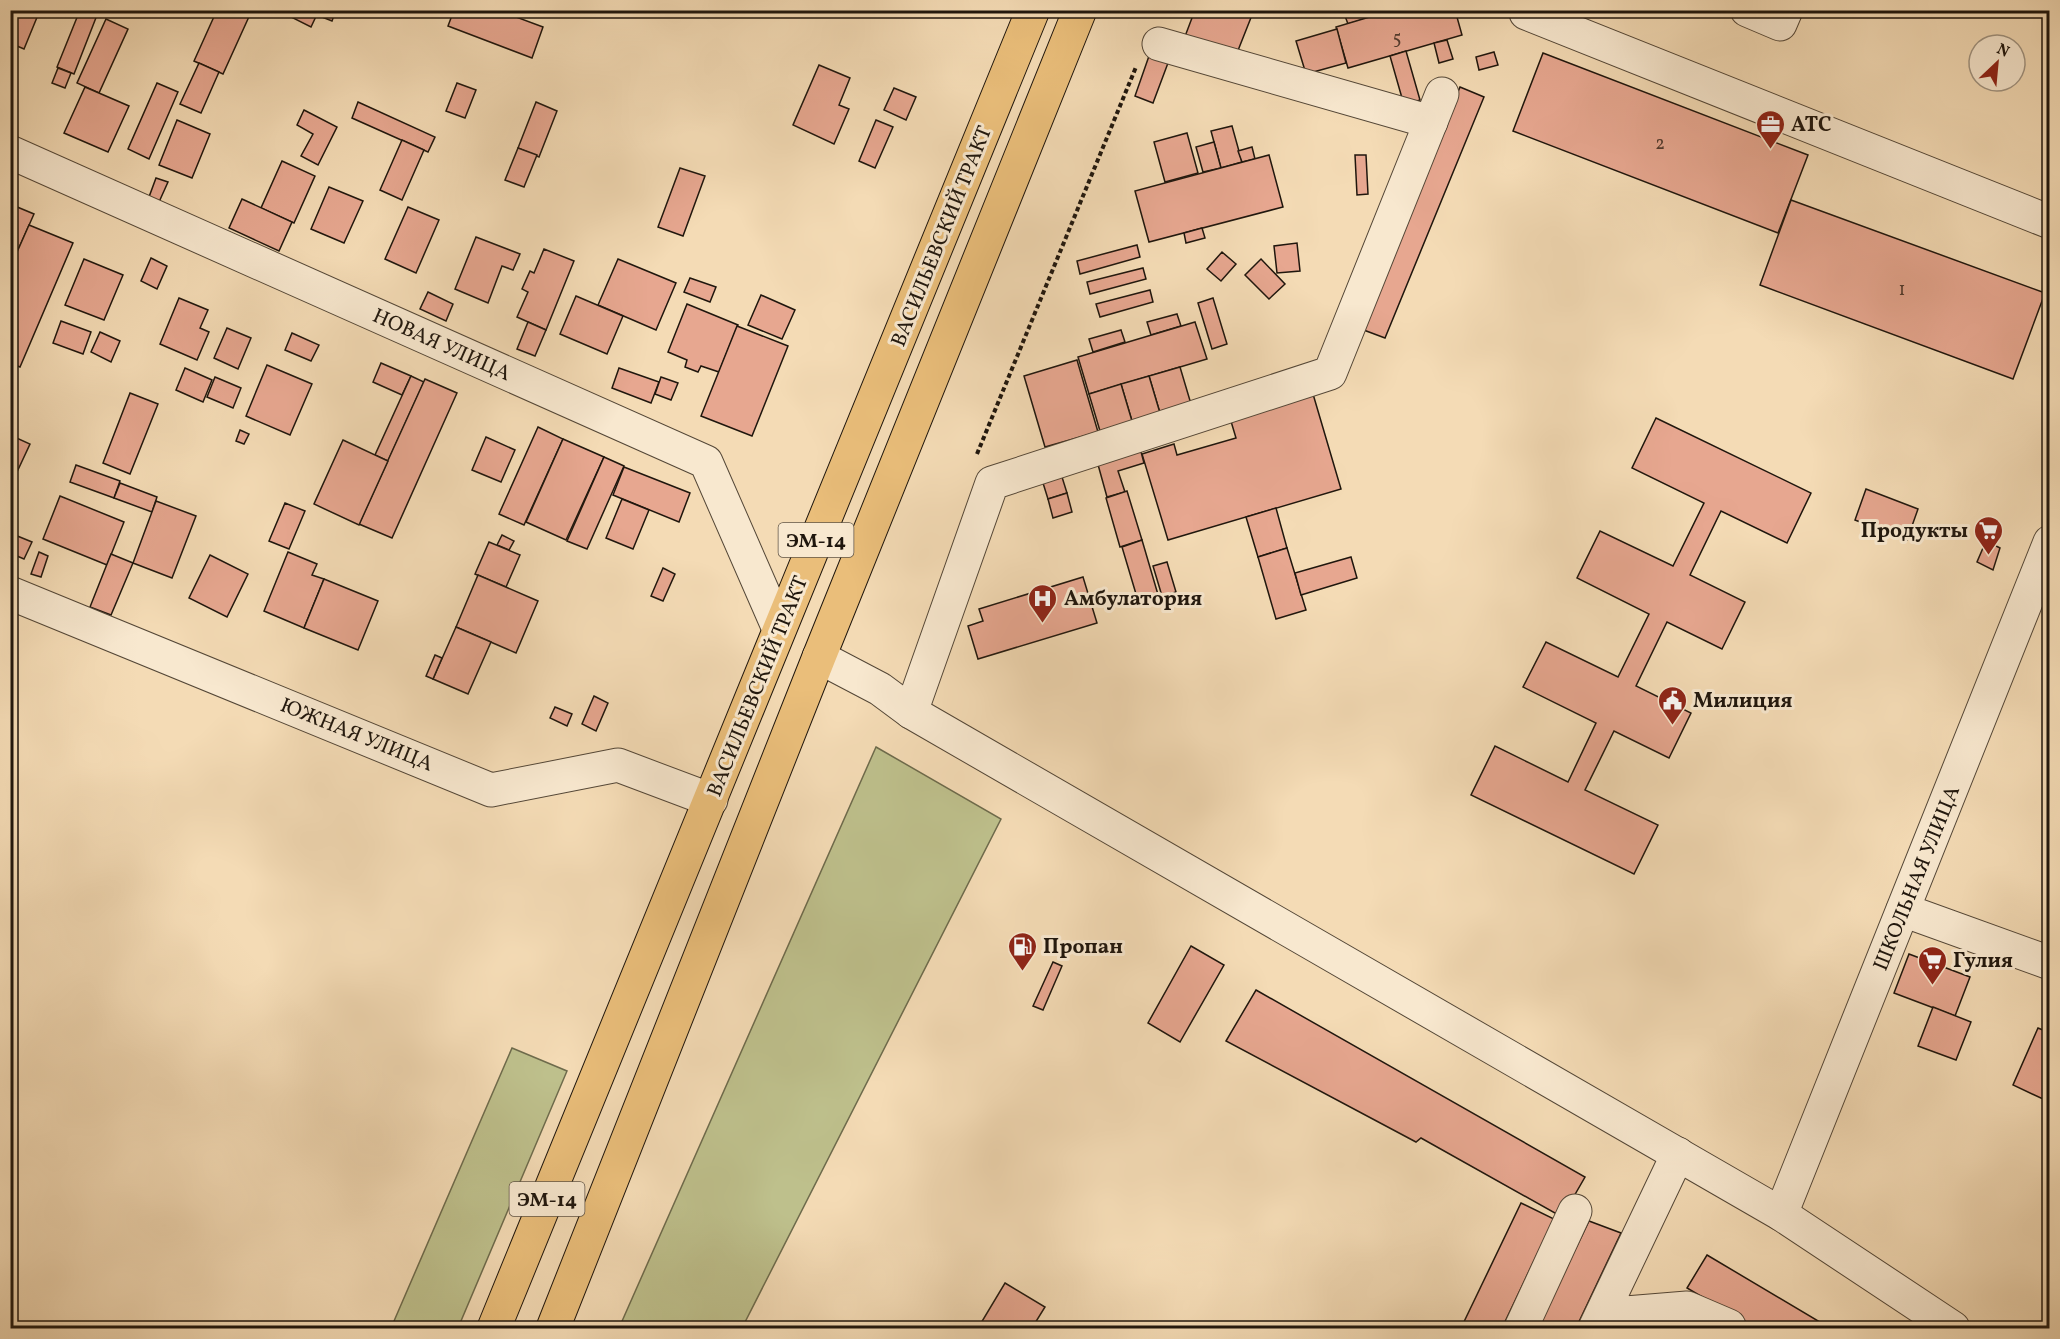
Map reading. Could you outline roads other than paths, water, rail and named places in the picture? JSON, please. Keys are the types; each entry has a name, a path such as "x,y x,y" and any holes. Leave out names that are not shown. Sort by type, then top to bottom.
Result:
{"main road":[{"name":"ВАСИЛЬЕВСКИЙ ТРАКТ","path":"494,1329 1033,10"},
{"name":"ЭМ-14","path":"553,1329 819,657 1080,10"}],"street":[{"path":"1747,10 1780,24 1785,10"},
{"path":"1526,13 2049,222"},
{"path":"911,712 992,483 1330,373 1436,108 1148,55"},
{"name":"НОВАЯ УЛИЦА","path":"10,152 706,462 779,629"},
{"name":"ШКОЛЬНАЯ УЛИЦА","path":"1781,1214 2049,542"},
{"name":"ЮЖНАЯ УЛИЦА","path":"10,593 491,790 618,765 711,800"},
{"path":"819,657 880,689 911,712 1781,1214 1953,1329"},
{"path":"1903,910 2049,963"},
{"path":"1601,1316 1678,1154"},
{"path":"1521,1329 1575,1211"},
{"path":"1601,1316 1687,1308 1729,1326"},
{"path":"1601,1316 1635,1329"}],"place":[{"name":"АТС","path":"1770,150"},
{"name":"Продукты","path":"1989,556"},
{"name":"Амбулатория","path":"1043,624"},
{"name":"Милиция","path":"1672,726"},
{"name":"Пропан","path":"1022,972"},
{"name":"Гулия","path":"1932,986"}]}
